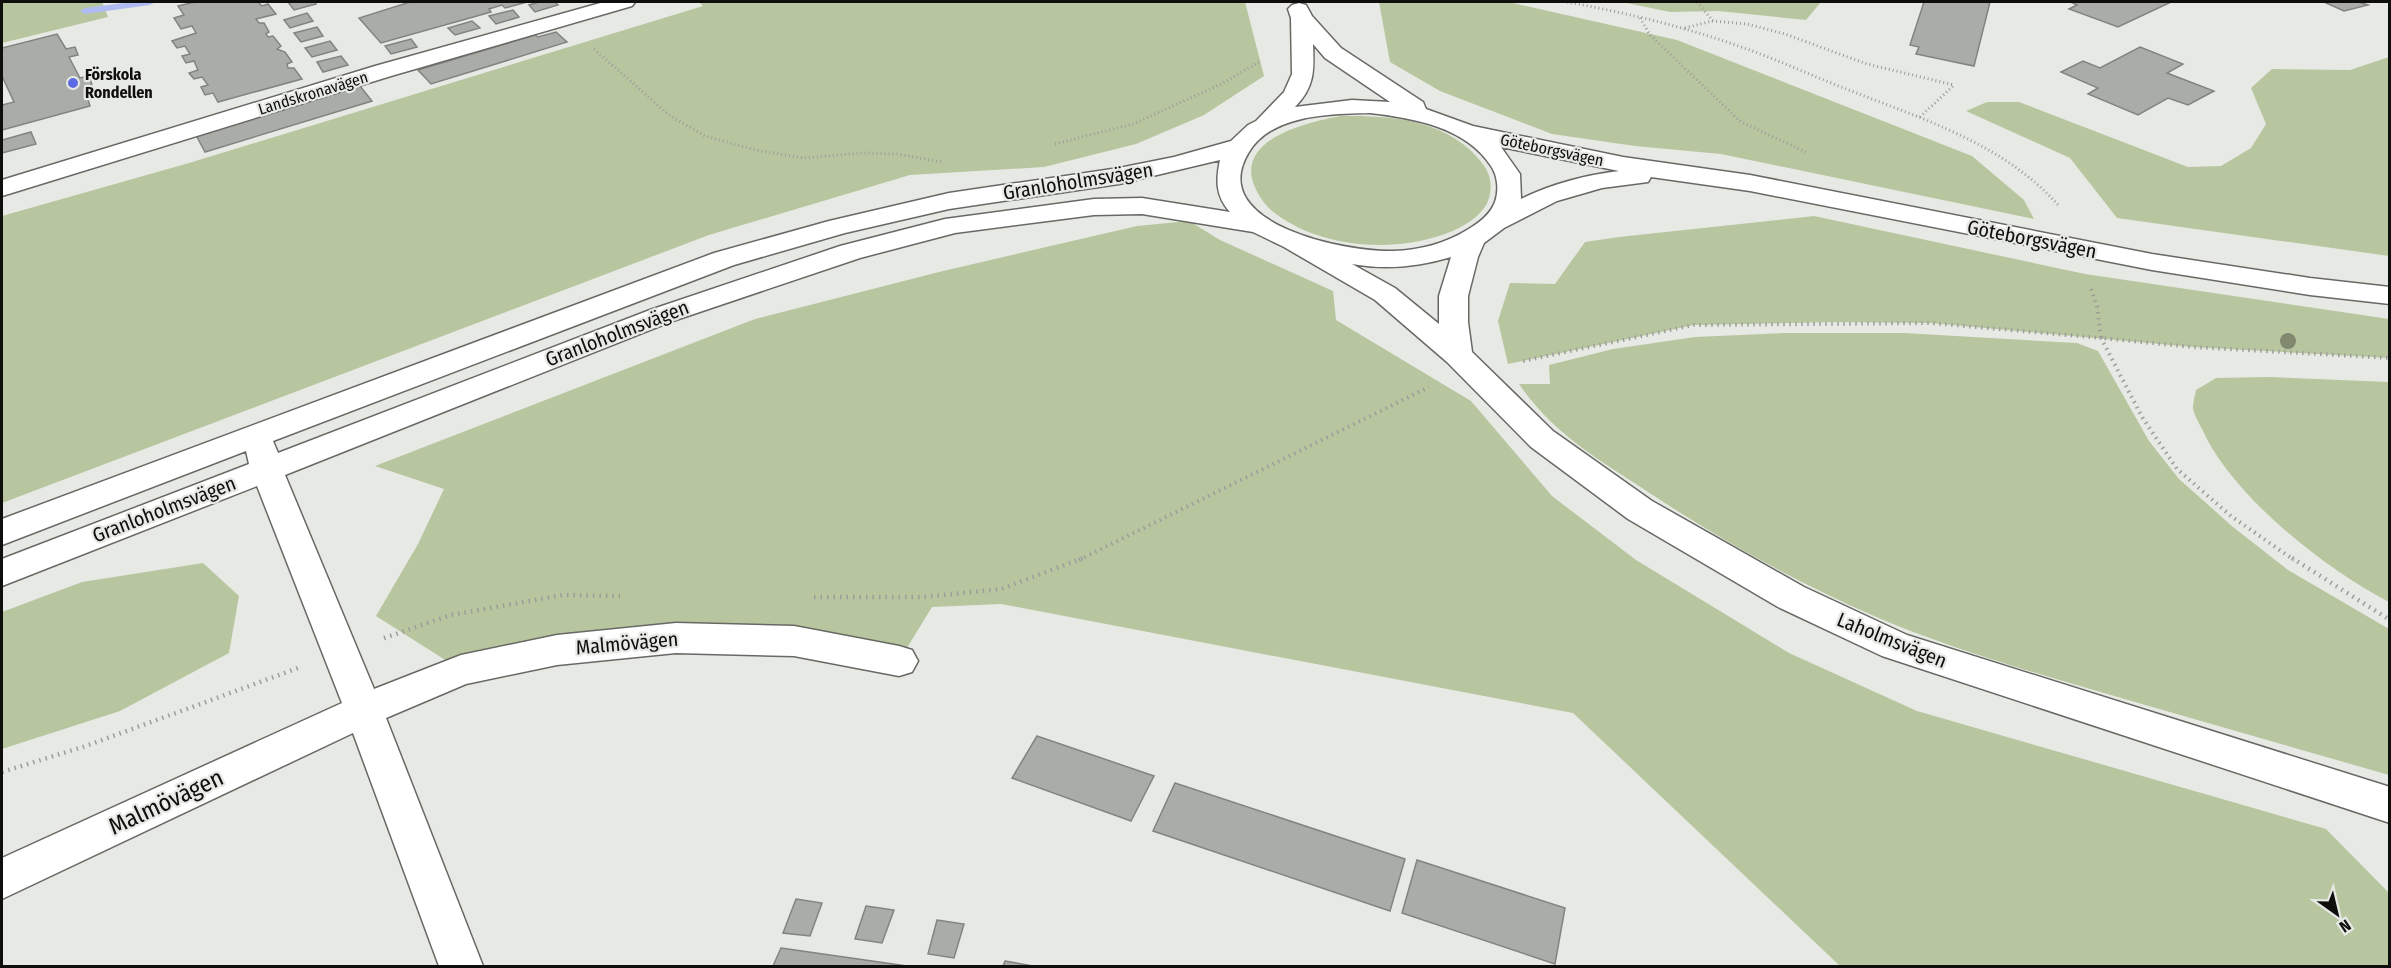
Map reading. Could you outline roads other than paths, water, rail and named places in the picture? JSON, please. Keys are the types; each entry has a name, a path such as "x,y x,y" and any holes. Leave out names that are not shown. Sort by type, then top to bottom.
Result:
{"street":[{"name":"Landskronavägen","path":"2,188 383,71 625,2"},
{"path":"1300,19 1333,53 1365,76 1434,118 1464,130 1489,148 1508,174 1510,196 1505,210 1496,222 1472,240 1449,249 1422,256 1382,259 1339,255 1295,244 1258,225 1243,212 1233,197 1228,184 1227,171 1238,147 1265,125 1294,95 1303,74 1300,19"},
{"path":"1265,125 1299,113 1337,107 1388,108 1434,118"},
{"name":"Göteborgsvägen","path":"1464,130 1588,158 1677,174 1758,184 2142,261 2309,287 2390,296"},
{"name":"Granloholmsvägen","path":"2,573 262,452 724,259 838,227 949,201 1119,176 1177,164 1238,147"},
{"name":"Göteborgsvägen","path":"1496,222 1548,196 1600,181 1677,174"},
{"name":"Granloholmsvägen","path":"2,532 262,452 723,293 850,252 954,225 1094,207 1142,206 1258,225"},
{"path":"1458,355 1451,314 1456,276 1472,240"},
{"name":"Laholmsvägen","path":"1295,244 1385,294 1458,355 1542,439 1640,510 1791,597 1895,646 2390,805"},
{"path":"262,452 364,710 461,966"},
{"name":"Malmövägen","path":"2,879 364,710 461,670 556,650 676,638 794,641 899,661"}],"waterway":[{"path":"85,11 150,2"}],"place":[{"name":"Förskola Rondellen","path":"73,83"}]}
